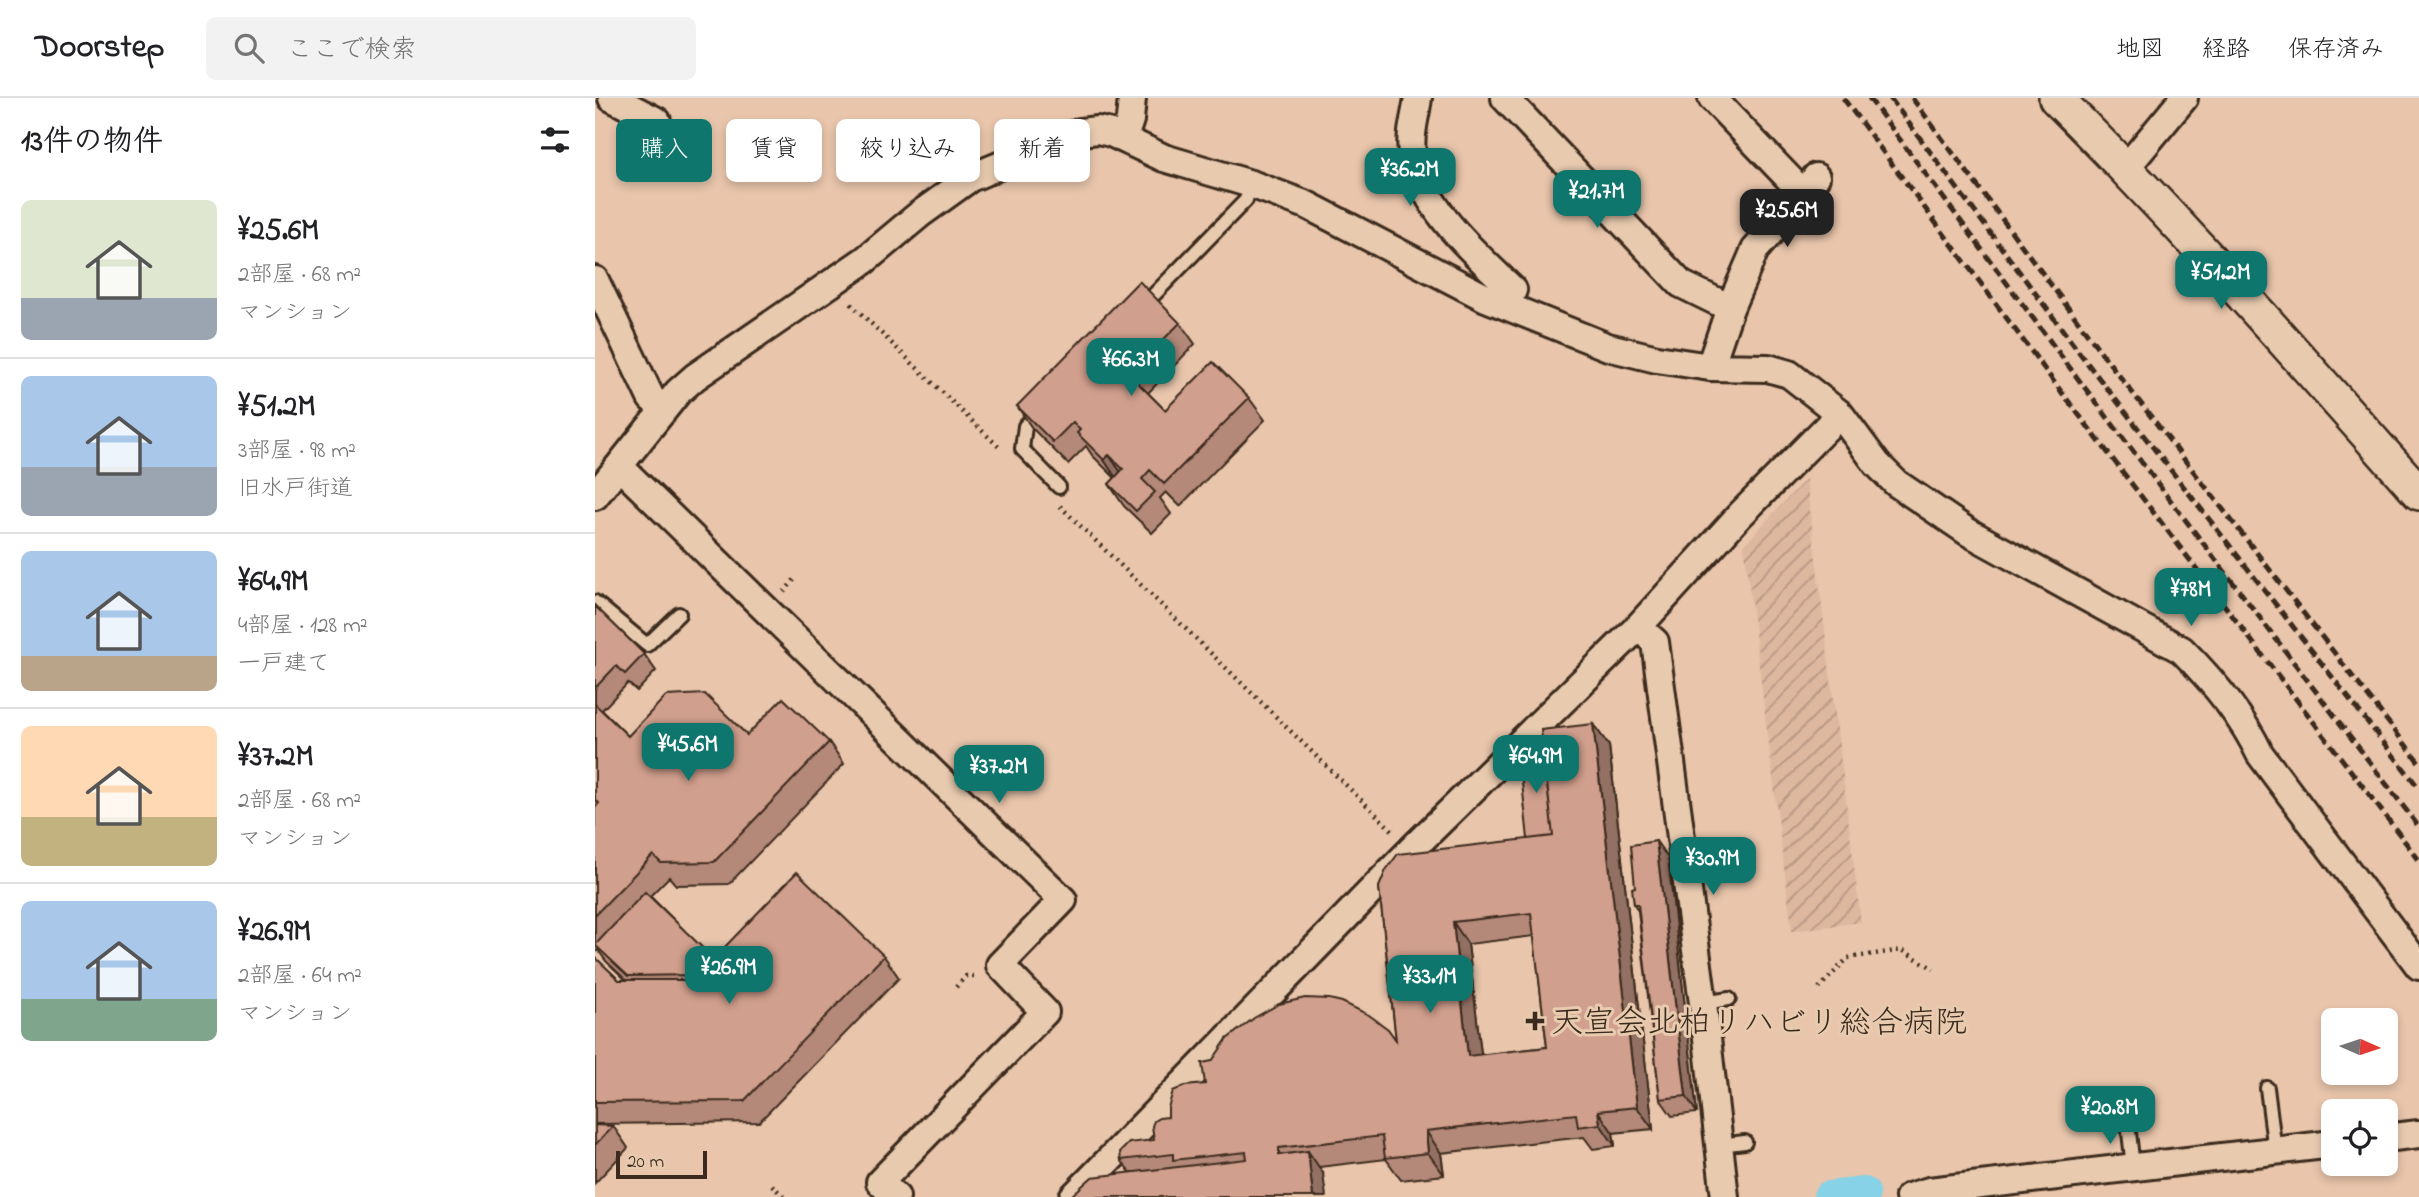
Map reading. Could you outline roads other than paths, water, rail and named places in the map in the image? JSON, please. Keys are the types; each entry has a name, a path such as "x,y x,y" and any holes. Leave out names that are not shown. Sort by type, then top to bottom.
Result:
{"street":[{"path":"612,98 653,119"},
{"path":"1124,138 1130,120 1132,98"},
{"path":"1418,98 1412,149 1417,167 1436,208 1465,243 1513,290 1506,306"},
{"path":"1505,98 1681,284 1730,307"},
{"path":"1710,367 1730,307 1755,250 1810,186 1712,98"},
{"path":"2056,98 2126,168 2263,316 2419,493"},
{"path":"2126,168 2184,98"},
{"path":"595,496 664,409 695,377 865,260 920,214 970,178 1080,132 1098,130 1124,138 1164,158 1251,184 1307,205 1506,306 1608,347 1657,359 1710,367 1768,368 1789,374 1840,414 1877,464 1896,483 1968,532 2182,650 2205,673 2260,754 2419,966"},
{"path":"595,280 651,398 664,409"},
{"path":"1073,1197 1412,849 1638,627 1739,516 1840,414"},
{"path":"619,466 870,700 1063,900 1000,965 1036,992 1045,1012 880,1182 896,1197"},
{"path":"1638,627 1655,642 1716,1001 1719,1145 1725,1197"},
{"path":"2398,1136 2419,1133"},
{"path":"1909,1197 1929,1191 2321,1145"}],"lane":[{"path":"1131,318 1246,200 1251,184"},
{"path":"1044,406 1025,426 1022,449 1059,487"},
{"path":"595,602 647,645 678,614"},
{"path":"2267,1088 2275,1150"},
{"path":"2126,1106 2133,1167"},
{"path":"1719,1145 1745,1142"}],"waterway":[{"path":"1829,1197 1864,1193"}],"railway":[{"path":"1843,98 2063,394 2419,860"},
{"path":"1869,98 2079,380 2419,827"},
{"path":"1890,98 2091,368 2419,788"},
{"path":"1912,98 2104,356 2419,762"}],"place":[{"name":"天宣会北柏リハビリ総合病院","path":"1535,1021"}]}
